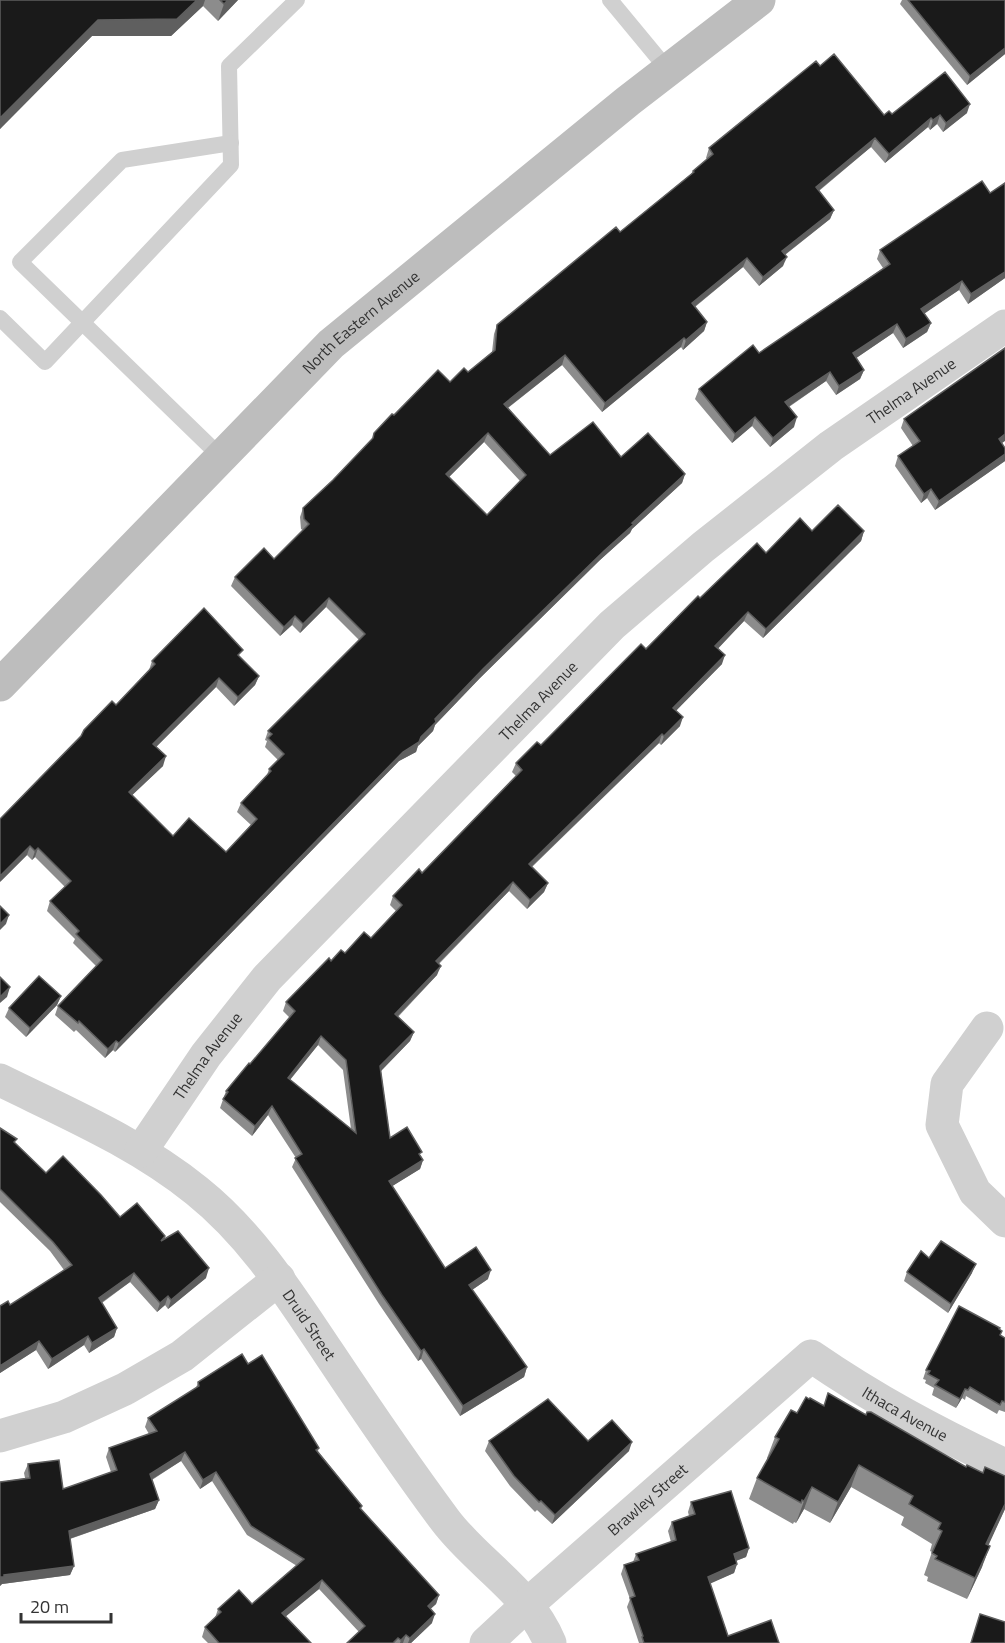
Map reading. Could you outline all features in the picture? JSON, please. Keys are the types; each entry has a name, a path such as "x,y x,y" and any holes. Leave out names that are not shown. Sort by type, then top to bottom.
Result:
{"main road":[{"name":"North Eastern Avenue","path":"0,685 331,344 628,101 759,0"}],"street":[{"name":"Thelma Avenue","path":"141,1150 206,1054 267,978 612,625 703,547 831,446 1005,326"},
{"path":"987,1028 947,1084 942,1125 975,1192 1005,1221"},
{"name":"Druid Street","path":"0,1080 141,1150 198,1191 245,1236 279,1279 399,1457 453,1530 528,1604 550,1643"},
{"path":"0,1436 64,1417 125,1389 182,1356 279,1279"},
{"name":"Brawley Street","path":"486,1643 811,1356"},
{"name":"Ithaca Avenue","path":"811,1356 858,1389 911,1419 1005,1465"}],"lane":[{"path":"0,318 45,362 231,165 229,66 297,0"},
{"path":"610,0 668,70"},
{"path":"221,457 20,262 122,160 231,143"}],"building":[{"path":"0,0 197,0 177,19 98,20 0,118"},
{"path":"908,0 1005,0 1005,48 970,76"},
{"path":"834,54 884,115 889,111 892,114 945,72 970,104 946,123 940,115 933,120 931,118 889,154 875,138 816,187 834,210 782,251 787,257 763,277 747,258 692,303 707,322 605,403 565,355 504,404 550,455 593,422 621,457 648,433 685,474 483,669 435,719 436,722 419,742 403,752 119,1043 116,1041 108,1049 79,1021 78,1023 58,1006 102,960 76,934 79,931 50,901 71,881 38,848 35,851 30,846 0,876 0,819 112,701 116,705 155,664 152,661 204,608 243,650 238,655 259,676 238,697 219,678 153,744 166,756 129,792 173,836 189,818 226,852 257,819 241,803 284,754 268,738 272,734 268,731 365,634 329,598 303,624 295,616 284,627 235,577 264,548 274,559 309,524 304,519 303,508 373,438 374,433 392,414 394,415 438,370 450,382 464,368 468,372 495,350 497,325 616,227 620,232 694,172 713,154 709,148 816,61 820,66","holes":["488,433 526,475 487,515 446,474"]},
{"path":"982,181 990,193 1005,183 1005,272 971,294 962,281 921,309 931,323 906,339 897,324 853,353 864,370 839,386 830,372 785,402 797,417 773,438 755,417 735,434 699,389 753,345 759,353 890,264 880,250"},
{"path":"1005,348 1005,434 999,439 1005,448 1005,454 939,501 931,489 924,494 898,456 920,441 904,419"},
{"path":"838,505 864,531 766,629 748,612 715,646 725,655 673,708 683,717 664,736 662,734 529,864 548,883 530,900 513,882 436,961 441,966 395,1014 414,1032 380,1066 390,1138 407,1127 422,1152 419,1154 423,1160 389,1181 445,1268 476,1247 491,1270 469,1285 527,1367 463,1406 424,1349 421,1351 382,1295 295,1158 302,1154 272,1106 255,1126 223,1099 228,1092 226,1091 295,1011 286,1002 329,958 331,961 341,950 345,953 364,932 371,938 402,905 393,896 419,869 422,873 522,770 516,763 537,742 541,745 641,644 646,649 698,596 700,598 757,543 766,553 800,518 812,531","holes":["321,1036 346,1060 356,1133 288,1078"]},
{"path":"0,906 9,915 0,924"},
{"path":"39,976 61,996 30,1028 9,1008"},
{"path":"0,977 10,987 0,997"},
{"path":"0,1128 17,1139 14,1142 46,1173 63,1156 120,1217 137,1203 165,1236 161,1241 178,1231 209,1268 171,1300 168,1296 160,1303 134,1273 99,1298 117,1328 92,1343 88,1336 52,1359 39,1341 0,1366 0,1306 8,1301 10,1305 72,1265 53,1242 0,1189"},
{"path":"941,1241 976,1264 951,1304 907,1272 921,1251 929,1258"},
{"path":"959,1306 1000,1328 1002,1331 1000,1335 1005,1338 1005,1402 1002,1401 1000,1405 970,1387 968,1390 965,1389 960,1399 935,1385 939,1380 928,1374 930,1371 926,1370"},
{"path":"242,1354 248,1364 262,1355 319,1448 316,1450 362,1506 360,1508 439,1595 428,1606 435,1614 410,1638 406,1635 393,1643 347,1643 365,1626 322,1580 282,1613 311,1643 219,1643 205,1627 221,1612 218,1609 239,1590 252,1604 304,1559 251,1526 216,1472 203,1480 185,1452 150,1474 159,1500 69,1531 74,1566 0,1577 0,1482 30,1478 28,1464 59,1460 63,1489 117,1470 109,1448 157,1431 148,1418 199,1386 198,1382"},
{"path":"828,1393 866,1415 867,1412 871,1412 966,1467 967,1465 983,1473 985,1467 1005,1476 1005,1504 986,1544 990,1546 975,1578 935,1559 937,1556 932,1553 942,1531 938,1529 941,1523 909,1504 913,1496 859,1465 838,1502 812,1487 801,1503 757,1478 779,1439 775,1437 791,1410 797,1413 806,1397 824,1406"},
{"path":"548,1399 588,1441 612,1420 632,1442 555,1515 514,1476 489,1441"},
{"path":"731,1491 749,1548 734,1554 737,1564 708,1577 728,1636 771,1620 779,1643 644,1643 630,1598 635,1596 624,1565 639,1560 636,1554 676,1540 672,1522 695,1514 691,1502"},
{"path":"980,1614 1005,1622 1005,1643 971,1643"}]}
